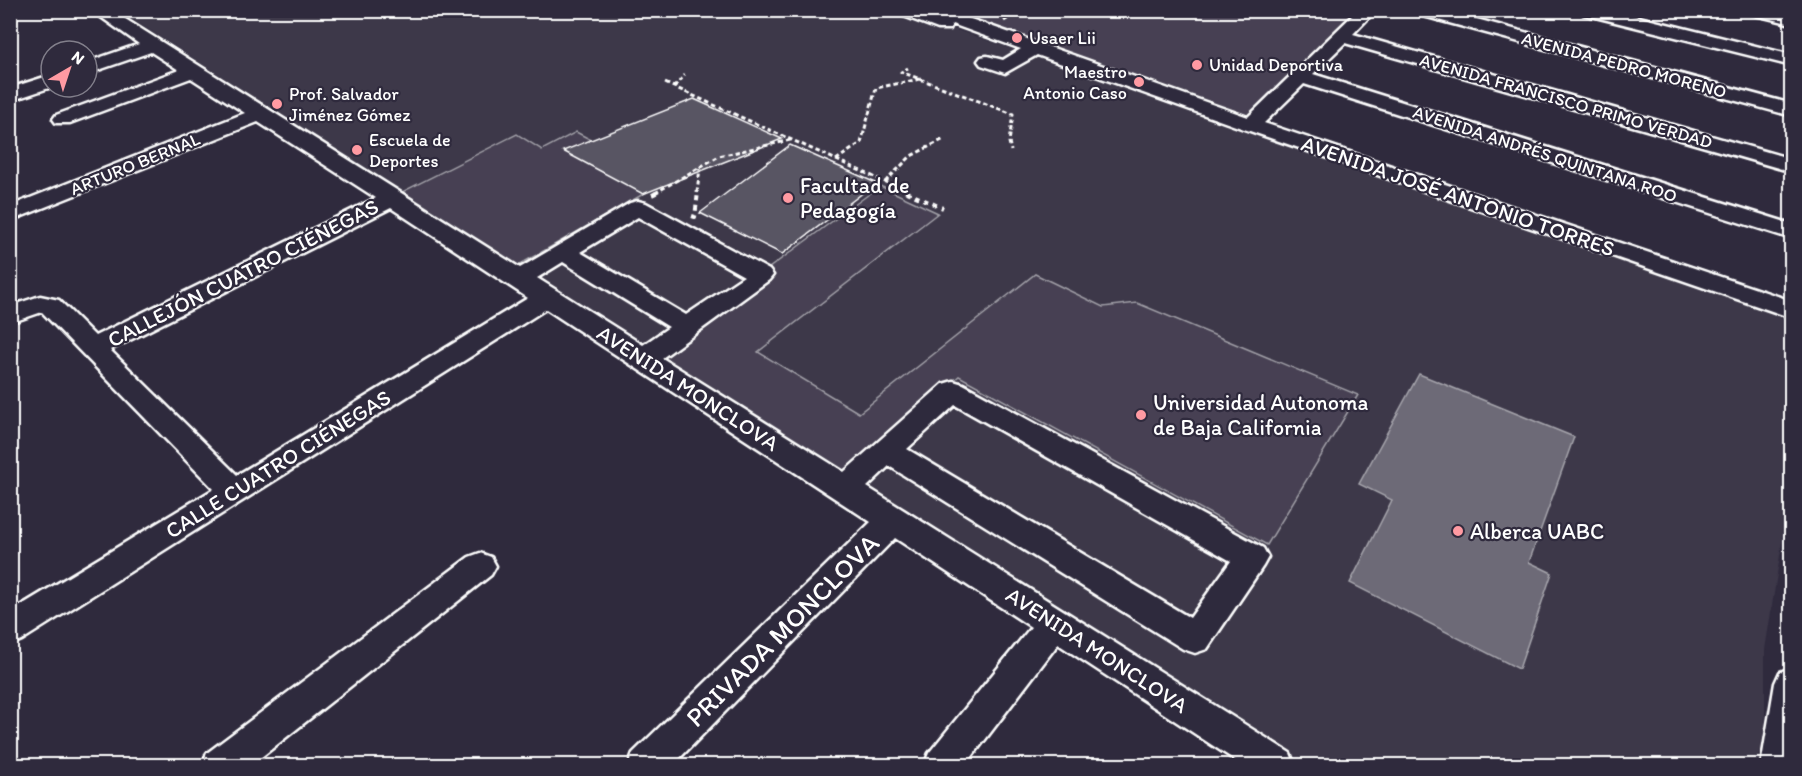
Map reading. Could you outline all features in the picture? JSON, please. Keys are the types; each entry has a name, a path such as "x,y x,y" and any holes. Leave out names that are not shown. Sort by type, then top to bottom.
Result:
{"street":[{"name":"AVENIDA MONCLOVA","path":"99,10 1277,765"},
{"name":"AVENIDA JOSÉ ANTONIO TORRES","path":"904,10 1126,80 1791,310"},
{"name":"AVENIDA JOSÉ ANTONIO TORRES","path":"928,10 1023,48"},
{"path":"1251,124 1368,10"},
{"name":"AVENIDA PEDRO MORENO","path":"1422,10 1791,110"},
{"path":"1589,10 1791,61"},
{"path":"1757,10 1791,19"},
{"name":"AVENIDA FRANCISCO PRIMO VERDAD","path":"1341,36 1791,166"},
{"path":"99,64 153,45"},
{"path":"996,64 1023,48"},
{"path":"63,118 192,70"},
{"path":"10,75 19,92 39,85"},
{"name":"AVENIDA ANDRÉS QUINTANA ROO","path":"1299,76 1791,231"},
{"name":"ARTURO BERNAL","path":"10,214 260,114"},
{"name":"CALLEJÓN CUATRO CIÉNEGAS","path":"93,348 392,198"},
{"path":"518,279 638,208 762,275 642,359"},
{"path":"563,252 687,327"},
{"name":"CALLE CUATRO CIÉNEGAS","path":"10,630 546,297"},
{"path":"10,315 40,304 50,306 236,490"},
{"path":"845,489 953,391 1252,557 1195,638 888,451"},
{"name":"PRIVADA MONCLOVA","path":"646,765 893,519"},
{"path":"220,765 480,566"},
{"path":"942,765 1054,623"},
{"path":"1780,765 1791,682"}],"path":[{"path":"995,26 1014,14 1011,10"},
{"path":"908,68 901,72 1013,114 1009,142 1011,151"},
{"path":"674,87 685,75"},
{"path":"835,160 861,143 876,88 920,80"},
{"path":"665,83 943,208"},
{"path":"966,97 973,92"},
{"path":"885,182 894,170 932,142 944,139"},
{"path":"685,212 695,217 700,167"},
{"path":"654,195 664,201"}],"shaded area":[{"name":"Universidad Autonoma de Baja California","path":"119,11 902,11 1791,316 1792,480 1765,650 1765,765 1298,765 517,266 668,180 542,150 517,134 402,192"},
{"name":"Unidad Deportiva","path":"928,11 1364,11 1250,123"},
{"path":"576,132 668,180 517,266 402,192 517,134 542,150"},
{"path":"880,186 938,213 758,352 859,413 1035,274 1103,307 1137,303 1358,395 1267,545 959,376 846,476 654,353"},
{"name":"Alberca UABC","path":"1419,374 1574,437 1529,562 1552,573 1519,669 1350,583 1392,500 1359,484"}],"building":[{"path":"694,99 782,139 643,194 563,151"},
{"name":"Facultad de Pedagogía","path":"790,145 876,183 782,254 700,213"}],"place":[{"name":"Usaer Lii","path":"1017,38"},
{"name":"Unidad Deportiva","path":"1197,65"},
{"name":"Maestro Antonio Caso","path":"1139,82"},
{"name":"Prof. Salvador Jiménez Gómez","path":"277,104"},
{"name":"Escuela de Deportes","path":"357,150"},
{"name":"Facultad de Pedagogía","path":"788,198"},
{"name":"Universidad Autonoma de Baja California","path":"1141,415"},
{"name":"Alberca UABC","path":"1458,531"}]}
